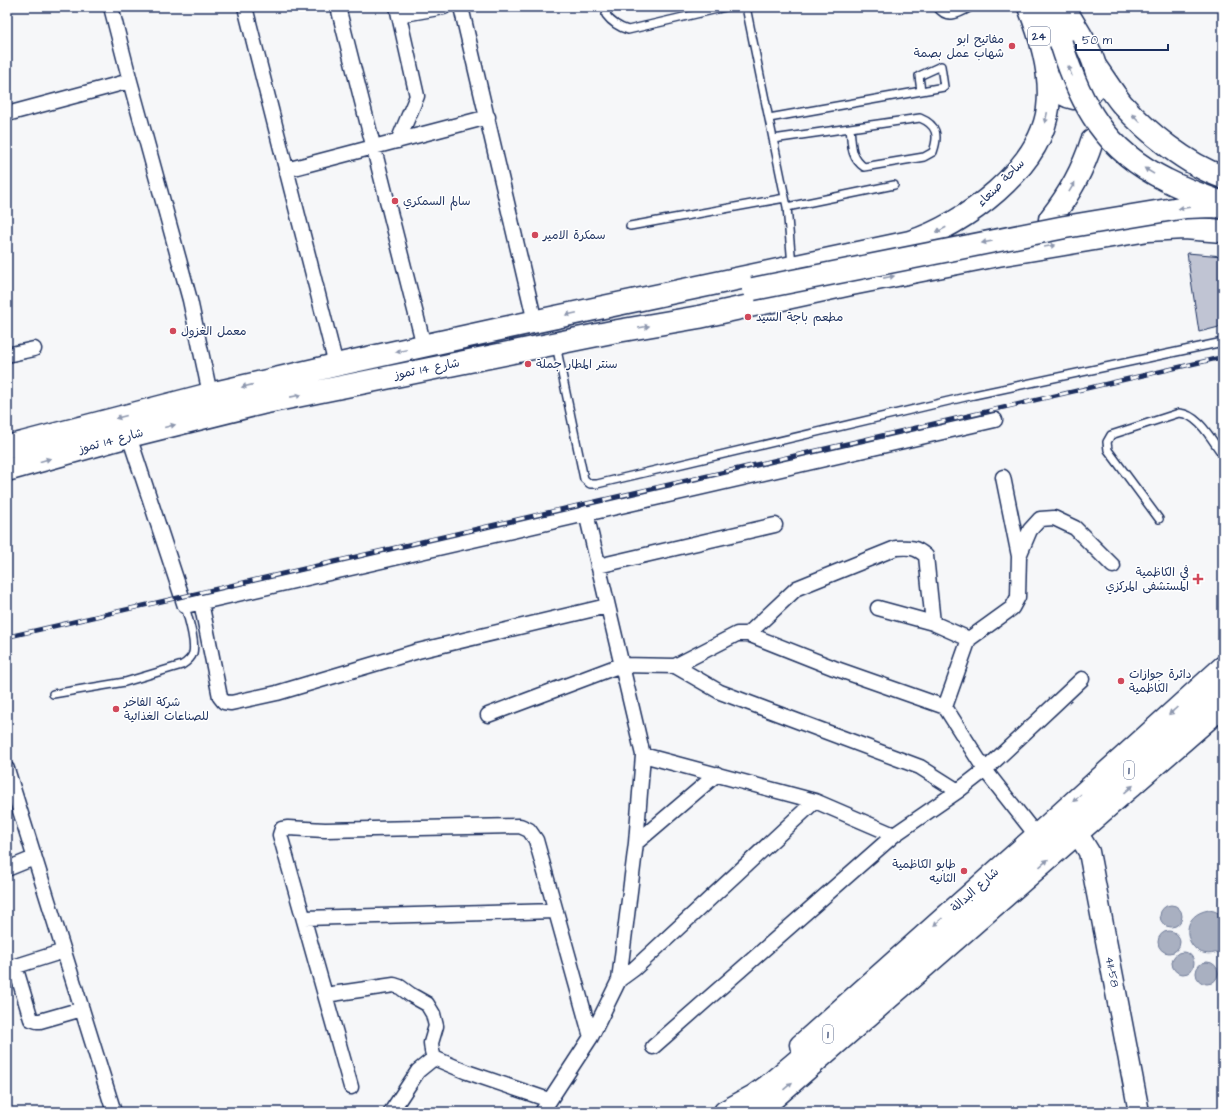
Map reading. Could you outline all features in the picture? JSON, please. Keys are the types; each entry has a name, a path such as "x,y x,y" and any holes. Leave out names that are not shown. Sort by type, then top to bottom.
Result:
{"main road":[{"name":"24","path":"1029,7 1040,41 1045,65"},
{"path":"1046,7 1061,43 1078,92 1101,129 1116,145 1147,170 1183,188 1223,203"},
{"path":"1064,7 1087,46 1091,90"},
{"path":"1045,65 1057,89 1062,94 1091,90 1121,103 1164,142 1213,174 1223,177"},
{"name":"ساحة صنعاء","path":"792,268 928,237 947,227 980,204 1010,177 1032,150 1045,123 1048,109 1048,87 1045,65"},
{"path":"1050,219 1079,177 1087,159 1092,141"},
{"path":"449,341 491,345 518,341 624,316 1065,226 1186,207 1223,207"},
{"path":"845,256 841,264 842,274 846,281 851,284 998,255 1148,230 1184,228 1223,231"},
{"path":"998,255 1023,244"},
{"name":"شارع 14 تموز","path":"7,446 210,394 336,365 792,268"},
{"name":"شارع 14 تموز","path":"7,470 129,436 262,403 612,332 699,317 851,284"},
{"path":"1036,844 1223,666"},
{"name":"1","path":"725,1112 749,1099 768,1086 840,1023 881,990 1036,844 1223,687"},
{"name":"شارع البدالة","path":"759,1112 1223,707"},
{"name":"411-58","path":"1078,834 1089,852 1139,1112"}],"street":[{"path":"111,7 190,300 210,394"},
{"path":"245,7 336,365"},
{"path":"338,7 424,346"},
{"path":"398,141 417,96 398,11 444,7"},
{"path":"461,7 535,322"},
{"path":"7,114 130,81"},
{"path":"286,170 488,117"},
{"path":"7,355 34,349"},
{"path":"129,436 185,606 995,420"},
{"path":"945,707 970,639 1012,608 1018,597 1019,556 1003,477"},
{"path":"434,1058 546,1106 591,1037 619,980 636,843 642,755 586,513"},
{"path":"1019,556 1030,530 1040,519 1054,518 1075,528 1113,566"},
{"path":"598,566 776,525"},
{"path":"748,634 797,588 896,548 919,549 926,556 932,623"},
{"path":"201,602 220,697 224,702 231,703 277,693 418,651 607,606"},
{"path":"878,608 932,623 970,639"},
{"path":"488,715 621,665 675,666 737,634 748,634 834,668 945,707 985,770 1036,844"},
{"path":"675,666 720,692 920,767 958,791"},
{"path":"653,1047 894,835 958,791 985,770 1082,679"},
{"path":"642,755 815,801 894,835"},
{"path":"7,769 114,1112"},
{"path":"636,843 717,774"},
{"path":"619,980 634,969 815,801"},
{"path":"351,1087 280,835 282,829 325,830 520,826 529,830 536,840 591,1037"},
{"path":"7,869 34,858"},
{"path":"304,918 556,911"},
{"path":"64,951 11,967 31,1019 40,1021 82,1009"},
{"path":"325,995 394,985 400,987 427,1004 433,1014 436,1026 431,1043 434,1058"},
{"path":"392,1112 418,1071 434,1058"}],"lane":[{"path":"608,7 606,15 612,22 620,28 628,30 726,7"},
{"path":"746,7 787,207 792,268"},
{"path":"937,7 939,10 947,14 956,16 971,7"},
{"path":"769,118 921,91"},
{"path":"773,139 850,128 920,118 934,127 937,142 934,152 924,157 864,167 857,162 853,154 850,128"},
{"path":"787,207 894,185"},
{"path":"630,226 785,198"},
{"path":"556,344 584,479 590,484 597,484 974,395 1223,342"},
{"path":"1159,519 1108,450 1107,442 1111,435 1179,413 1197,421 1223,455"},
{"path":"53,694 125,682 182,665 190,659 193,652 191,631 185,606"}],"water":[{"path":"1167,905 1175,905 1182,912 1182,920 1175,927 1167,927 1160,920 1160,912"},
{"path":"1209,910 1223,915 1223,949 1212,954 1202,953 1194,947 1189,940 1188,931 1190,922 1197,914"},
{"path":"1165,931 1173,931 1180,938 1180,946 1173,953 1165,953 1158,946 1158,938"},
{"path":"1179,952 1187,952 1194,959 1194,967 1187,974 1179,974 1172,967 1172,959"},
{"path":"1203,962 1211,962 1218,969 1218,977 1211,984 1203,984 1196,977 1196,969"}],"building":[{"path":"1187,253 1223,256 1223,326 1199,332"}],"railway":[{"path":"7,637 1223,357"}],"place":[{"name":"مفاتيح ابو شهاب عمل بصمة","path":"1012,46"},
{"name":"سالم السمكري","path":"395,201"},
{"name":"سمكرة الامير","path":"535,235"},
{"name":"مطعم باجة السيد","path":"748,317"},
{"name":"معمل الغزول","path":"173,331"},
{"name":"سنتر المطار جملة","path":"528,364"},
{"name":"في الكاظمية المستشفى المركزي","path":"1198,579"},
{"name":"دائرة جوازات الكاظمية","path":"1121,681"},
{"name":"شركة الفاخر للصناعات الغذائية","path":"116,709"},
{"name":"طابو الكاظمية الثانيه","path":"964,871"}]}
